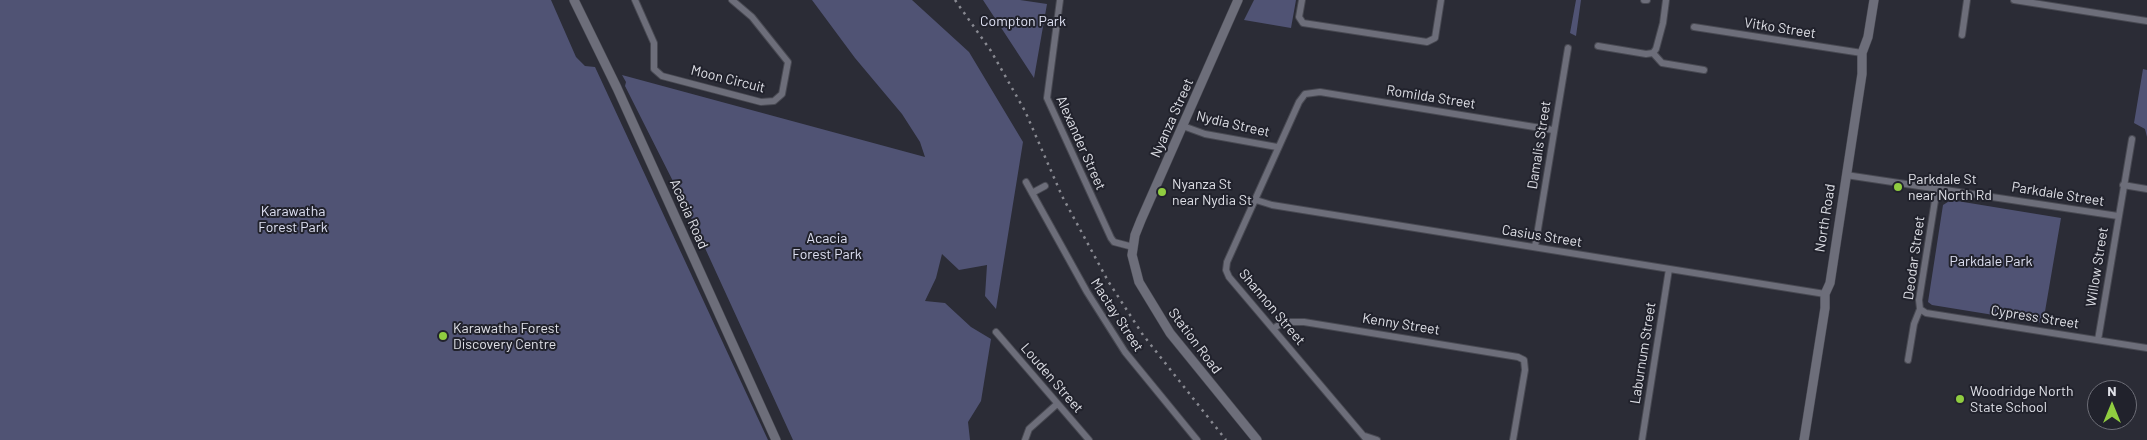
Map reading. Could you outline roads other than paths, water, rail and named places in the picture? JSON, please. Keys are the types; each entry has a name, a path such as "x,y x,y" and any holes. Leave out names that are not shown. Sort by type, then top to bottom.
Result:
{"street":[{"name":"Acacia Road","path":"574,0 617,88 776,440"},
{"name":"Moon Circuit","path":"634,0 654,43 654,69 662,76 761,102 774,102 782,94 788,62 752,17 732,0"},
{"name":"Alexander Street","path":"1060,0 1046,98 1111,238 1114,242 1133,247"},
{"name":"Nyanza Street","path":"1133,247 1141,220 1238,0"},
{"path":"1302,0 1299,17 1303,23 1427,42 1435,38 1441,0"},
{"path":"1653,53 1658,41 1666,0"},
{"name":"North Road","path":"1804,440 1825,308 1825,294 1830,283 1862,74 1862,53 1868,37 1874,0"},
{"path":"1962,35 1967,0"},
{"path":"2014,0 2147,21"},
{"name":"Vitko Street","path":"1694,27 1862,53"},
{"path":"1598,46 1646,54 1653,53"},
{"name":"Damalis Street","path":"1535,247 1568,48"},
{"path":"1653,53 1662,63 1704,70"},
{"name":"Romilda Street","path":"1304,94 1320,92 1553,130"},
{"name":"Shannon Street","path":"1304,94 1277,148 1256,200 1227,262 1226,270 1229,277 1367,440"},
{"name":"Nydia Street","path":"1183,126 1205,134 1277,148"},
{"name":"Willow Street","path":"2098,340 2132,139"},
{"name":"Parkdale Street","path":"1846,175 2118,216"},
{"name":"Mactay Street","path":"1026,182 1087,292 1125,352 1197,440"},
{"path":"2123,185 2147,189"},
{"path":"1032,193 1045,186"},
{"name":"Deodar Street","path":"1908,360 1914,324 1920,309 1919,300 1937,188"},
{"name":"Casius Street","path":"1256,200 1272,205 1825,294"},
{"name":"Station Road","path":"1133,247 1134,270 1151,304 1191,360 1257,440"},
{"name":"Laburnum Street","path":"1642,440 1669,269"},
{"name":"Cypress Street","path":"1920,309 1926,313 2147,348"},
{"name":"Kenny Street","path":"1274,328 1284,322 1304,322 1504,354 1524,360 1525,370 1513,440"},
{"name":"Louden Street","path":"996,332 1089,440"},
{"path":"1025,440 1029,429 1057,404"},
{"path":"1362,434 1377,440"}],"railway":[{"path":"955,0 991,51 1025,111 1062,196 1108,281 1143,335 1226,440"}],"place":[{"name":"Parkdale St near North Rd","path":"1898,187"},
{"name":"Nyanza St near Nydia St","path":"1162,192"},
{"name":"Karawatha Forest Discovery Centre","path":"443,336"},
{"name":"Woodridge North State School","path":"1960,399"}],"park label":[{"name":"Compton Park","path":"1023,21"},
{"name":"Karawatha Forest Park","path":"293,220"},
{"name":"Acacia Forest Park","path":"827,246"},
{"name":"Parkdale Park","path":"1991,261"}]}
